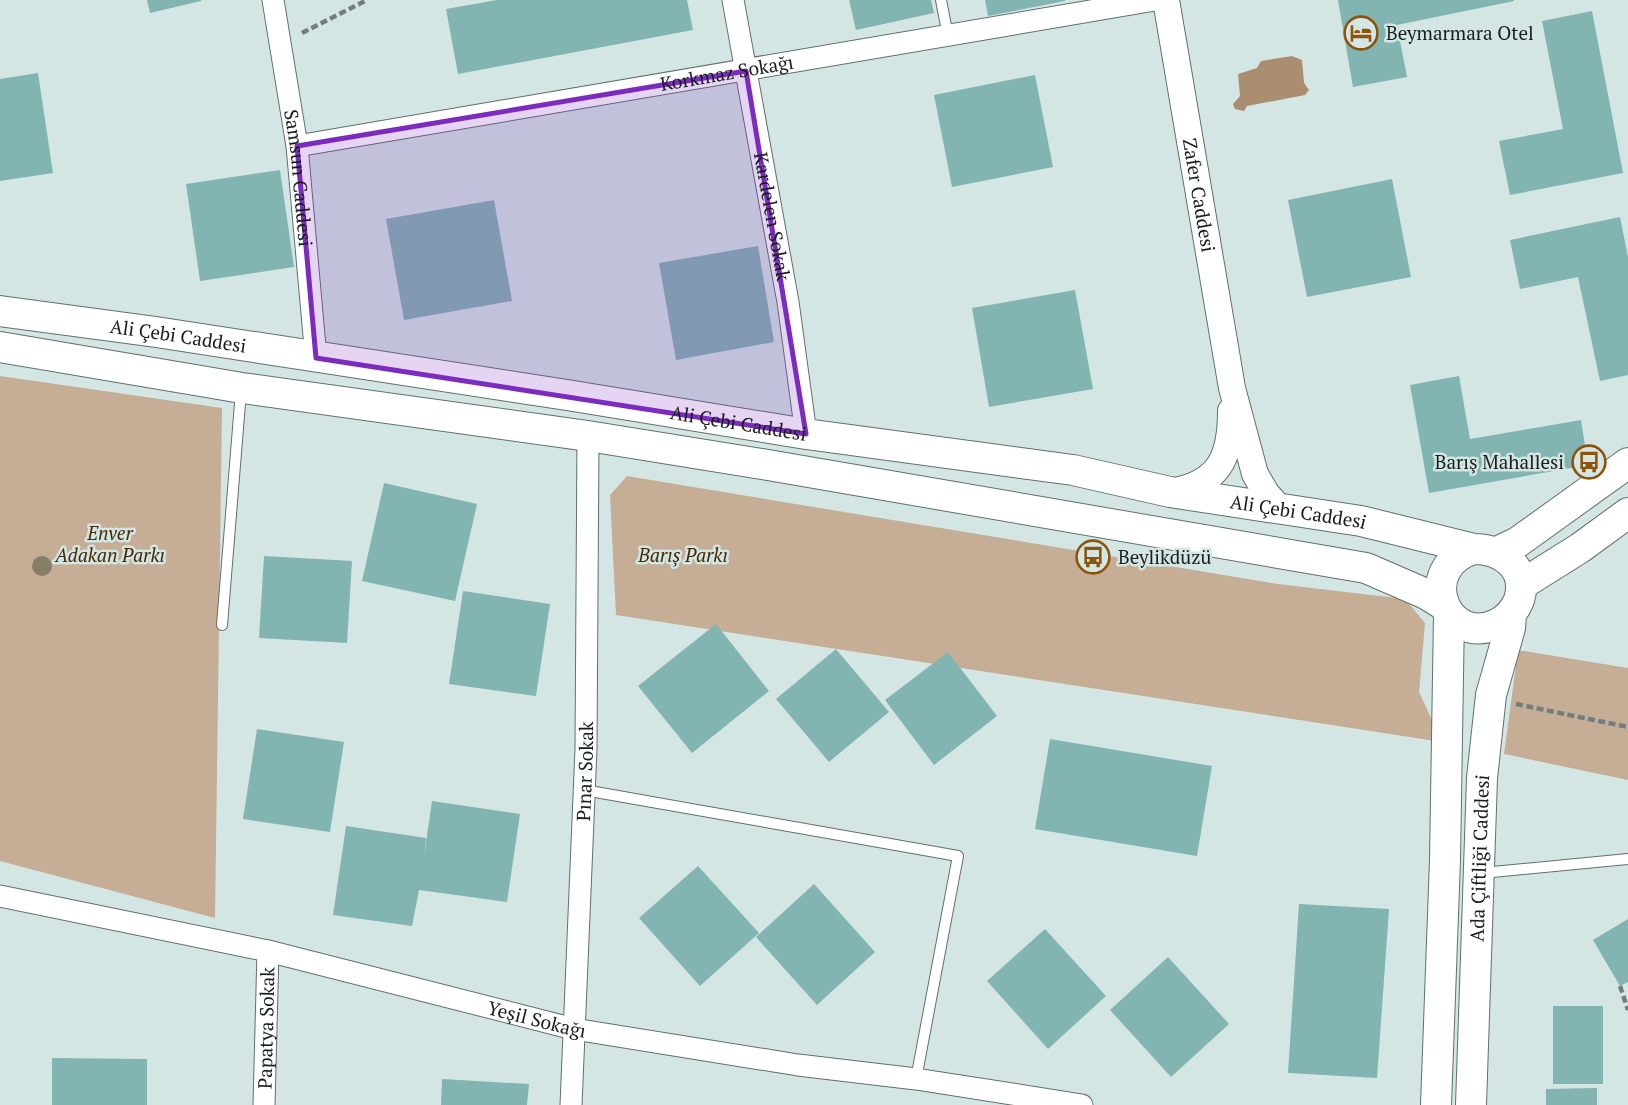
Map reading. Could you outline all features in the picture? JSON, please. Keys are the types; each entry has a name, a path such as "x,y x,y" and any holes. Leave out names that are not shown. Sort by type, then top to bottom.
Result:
{"main road":[{"name":"Ali Çebi Caddesi","path":"0,312 156,332 806,434 1073,470 1170,492 1361,521 1485,551"},
{"name":"Ali Çebi Caddesi","path":"0,347 242,388 588,436 1366,568 1426,594 1458,622 1481,628 1502,621 1511,614"},
{"path":"1447,610 1441,593 1441,580 1453,559 1518,542 1628,463"},
{"path":"1521,585 1580,548 1628,513"},
{"path":"1485,551 1509,560 1516,570 1521,585 1518,602 1511,614"},
{"name":"Ada Çiftliği Caddesi","path":"1436,1105 1444,873 1447,610"},
{"name":"Ada Çiftliği Caddesi","path":"1471,1105 1482,778 1492,695 1510,628 1511,614"}],"street":[{"name":"Samsun Caddesi","path":"273,0 298,146 316,358"},
{"name":"Kardelen Sokak","path":"733,0 788,303 806,434"},
{"name":"Korkmaz Sokağı","path":"298,146 1155,0"},
{"name":"Zafer Caddesi","path":"1166,0 1232,388"},
{"path":"1170,492 1202,484 1217,471 1231,429 1232,388"},
{"path":"1232,388 1255,474 1280,510"},
{"name":"Pınar Sokak","path":"571,1105 584,790 588,436"},
{"name":"Yeşil Sokağı","path":"0,897 268,951 574,1029 798,1065 916,1079 982,1097 1082,1105"},
{"name":"Papatya Sokak","path":"264,1105 268,951"}],"lane":[{"path":"941,0 948,36"},
{"path":"222,625 242,388"},
{"path":"584,790 958,856 916,1079"},
{"path":"1479,873 1628,859"}],"path":[{"path":"281,44 367,0"},
{"path":"1492,695 1511,703 1628,727"},
{"path":"1620,986 1628,1010"}],"highlighted area":[{"path":"746,71 806,434 316,358 297,146"}],"green space":[{"name":"Enver Adakan Parkı","path":"0,376 222,408 215,918 0,861"},
{"name":"Barış Parkı","path":"627,476 1278,584 1405,599 1425,623 1419,692 1442,742 616,615 610,495"},
{"path":"1518,650 1628,668 1628,780 1504,754"}],"shaded area":[{"path":"1292,56 1302,60 1304,83 1309,90 1305,95 1247,106 1244,111 1235,109 1233,104 1240,96 1238,74 1257,68 1261,61"}],"building":[{"path":"147,0 201,0 201,1 150,13"},
{"path":"497,0 687,0 693,30 458,74 446,9"},
{"path":"849,0 931,0 934,13 856,30"},
{"path":"985,0 1065,0 1065,1 988,16"},
{"path":"1338,0 1514,1 1397,25 1407,77 1353,87"},
{"path":"1592,11 1623,173 1510,195 1499,141 1563,129 1542,21"},
{"path":"38,73 53,173 0,181 0,79"},
{"path":"1035,75 1053,167 952,187 934,95"},
{"path":"280,170 294,267 200,281 186,184"},
{"path":"1392,179 1411,277 1307,297 1288,200"},
{"path":"494,200 512,301 404,320 386,219"},
{"path":"1620,217 1628,257 1628,375 1600,381 1578,277 1520,289 1510,240"},
{"path":"758,246 774,342 676,360 659,263"},
{"path":"1075,290 1093,389 989,407 972,308"},
{"path":"1459,376 1470,439 1581,420 1588,465 1429,493 1410,385"},
{"path":"384,483 477,504 455,601 362,581"},
{"path":"264,556 352,561 347,643 259,638"},
{"path":"463,591 550,604 536,696 449,684"},
{"path":"716,624 769,691 692,753 638,686"},
{"path":"836,649 889,712 829,762 776,699"},
{"path":"948,652 997,716 934,765 885,700"},
{"path":"257,729 344,742 330,832 243,819"},
{"path":"1050,739 1212,766 1197,856 1035,829"},
{"path":"432,801 520,814 507,902 419,890 412,926 333,915 346,826 426,838 424,856"},
{"path":"698,866 759,933 700,986 639,918"},
{"path":"814,884 875,952 817,1005 756,937"},
{"path":"1299,904 1389,909 1377,1078 1288,1073"},
{"path":"1628,919 1628,982 1620,986 1593,940"},
{"path":"1045,929 1106,996 1048,1049 987,981"},
{"path":"1168,957 1229,1024 1171,1077 1110,1010"},
{"path":"1553,1006 1603,1006 1603,1084 1553,1084"},
{"path":"52,1058 147,1059 147,1105 52,1105"},
{"path":"442,1079 529,1084 527,1105 441,1105"},
{"path":"1597,1088 1597,1105 1546,1105 1546,1089"}],"place":[{"name":"Beymarmara Otel","path":"1361,33"},
{"name":"Barış Mahallesi","path":"1589,462"},
{"name":"Beylikdüzü","path":"1093,557"}]}
